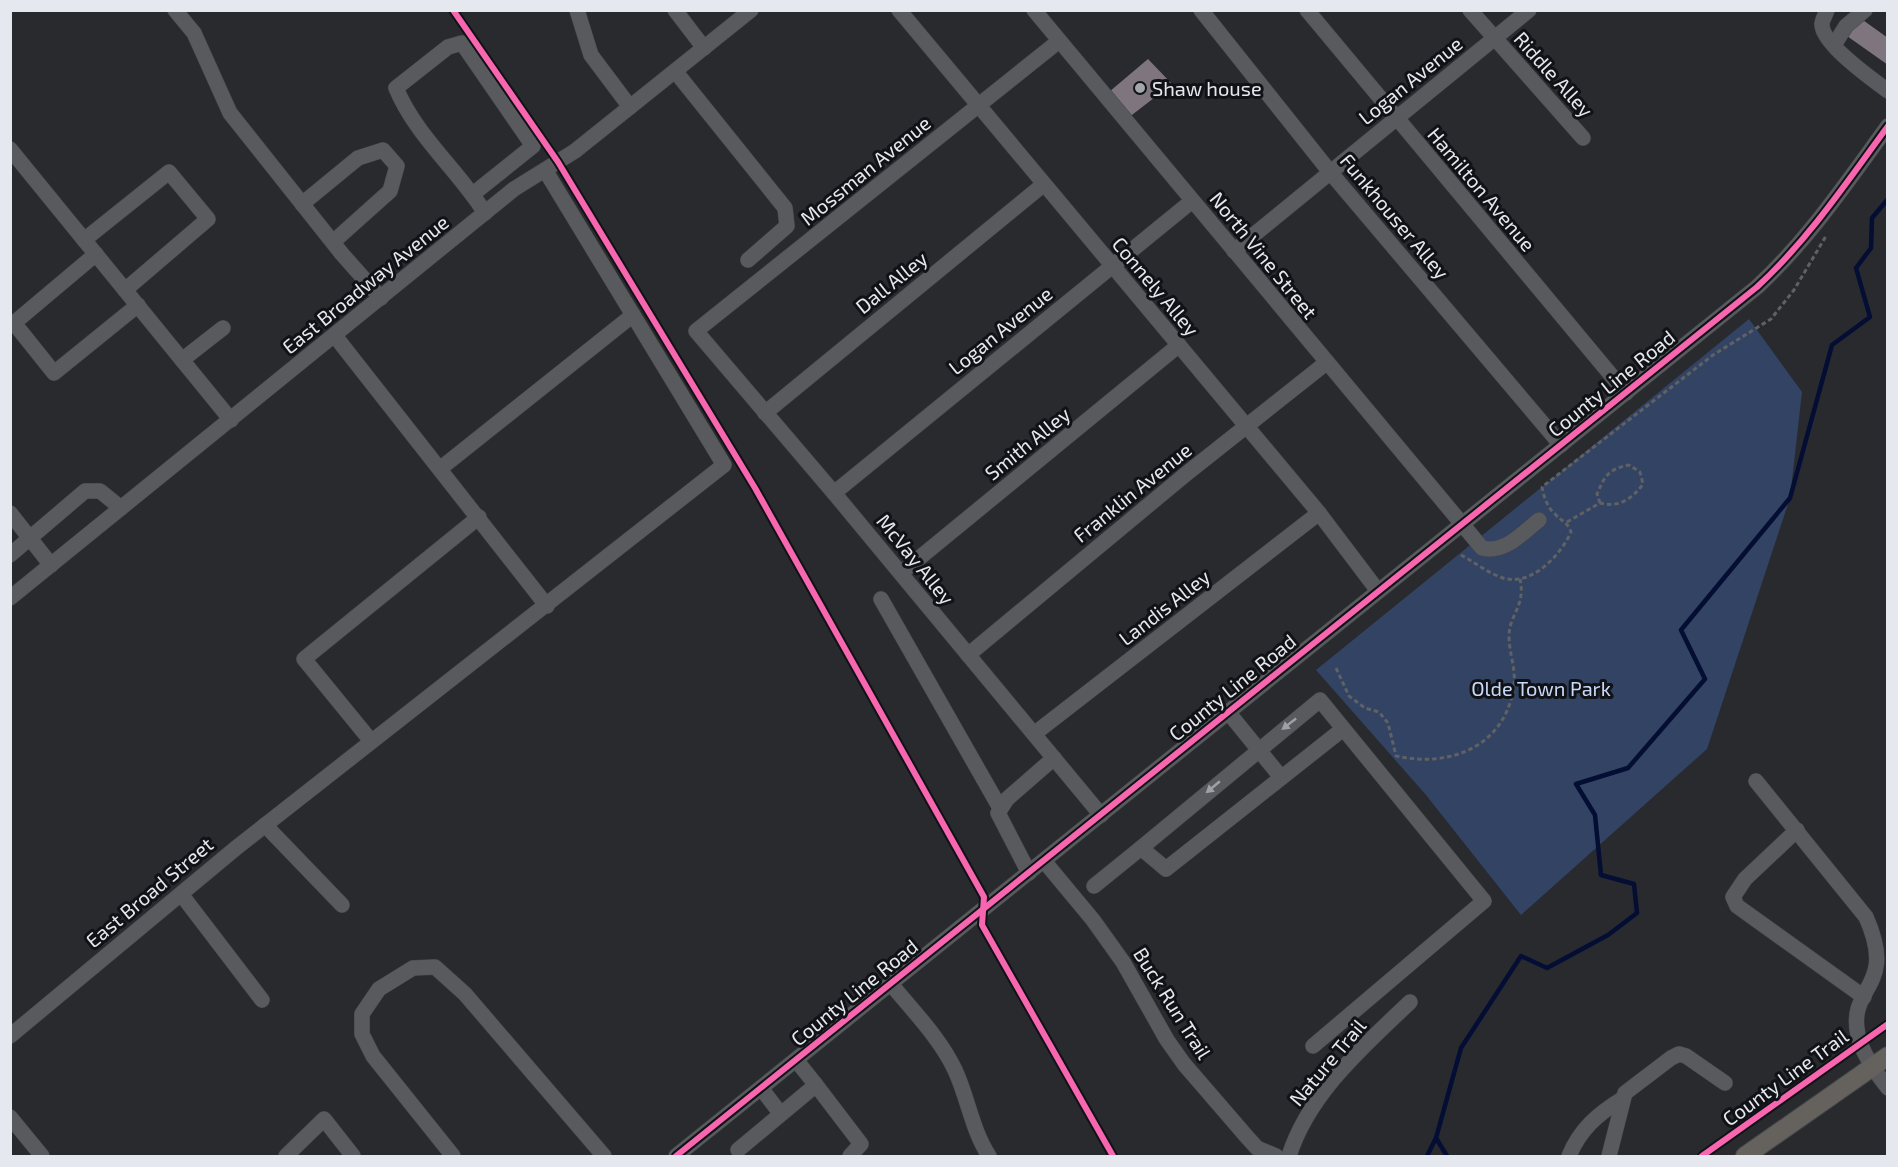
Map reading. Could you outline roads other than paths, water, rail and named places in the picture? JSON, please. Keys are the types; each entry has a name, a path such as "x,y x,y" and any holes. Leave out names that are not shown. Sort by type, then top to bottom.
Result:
{"main road":[{"path":"1745,1156 1887,1056"}],"street":[{"path":"175,10 194,33 230,113 381,298"},
{"path":"577,10 591,55 630,107"},
{"path":"675,10 704,48"},
{"name":"East Broadway Avenue","path":"10,598 514,189 575,151 751,10"},
{"name":"Connely Alley","path":"899,10 1319,513 1378,591"},
{"name":"North Vine Street","path":"1034,10 1482,548 1493,551 1504,547 1539,520"},
{"name":"Funkhouser Alley","path":"1201,10 1329,172 1561,445"},
{"name":"Hamilton Avenue","path":"1307,10 1396,120 1626,393"},
{"name":"Riddle Alley","path":"1470,10 1583,138"},
{"name":"Logan Avenue","path":"1234,251 1529,10"},
{"path":"1827,10 1822,23 1824,33 1834,45 1887,91"},
{"path":"1834,45 1846,26 1865,10"},
{"name":"Mossman Avenue","path":"696,331 1059,41"},
{"path":"473,194 533,146 462,43 448,47 396,88 406,112 473,194 485,213"},
{"path":"675,71 785,208 788,226 748,260"},
{"name":"County Line Road","path":"685,1154 761,1088 1757,287 1783,263 1804,238 1887,126"},
{"path":"10,149 231,420"},
{"path":"302,204 358,158 383,150 397,166 390,191 333,242"},
{"path":"441,468 633,315 545,170"},
{"path":"84,240 169,172 208,219 125,290"},
{"name":"Dall Alley","path":"765,413 1044,184"},
{"name":"Logan Avenue","path":"834,493 1192,201"},
{"path":"96,254 14,323 54,373 138,305"},
{"name":"East Broad Street","path":"10,1036 265,825 724,465 633,315"},
{"path":"182,360 223,328"},
{"name":"McVay Alley","path":"696,331 901,573 1101,815"},
{"path":"335,336 441,468 547,606"},
{"name":"Smith Alley","path":"901,573 1179,345"},
{"name":"Franklin Avenue","path":"968,655 1326,363"},
{"path":"10,555 85,491 100,491 122,508"},
{"path":"10,513 51,565"},
{"name":"Landis Alley","path":"1034,734 1319,513"},
{"path":"371,741 304,659 479,517"},
{"path":"881,599 1000,808"},
{"path":"1095,886 1320,700 1484,901 1312,1046"},
{"path":"1228,712 1280,776"},
{"path":"1141,848 1166,869 1280,776 1343,729"},
{"path":"1029,873 998,813 1000,808 1054,758"},
{"path":"1756,781 1866,917 1878,939 1882,961 1879,974 1864,997 1858,1013 1858,1035 1872,1067 1887,1088"},
{"path":"265,825 342,905"},
{"path":"1797,830 1745,879 1733,897 1737,906 1864,997"},
{"name":"Buck Run Trail","path":"1044,861 1093,920 1123,962 1167,1040 1184,1064 1257,1148 1276,1156"},
{"path":"181,894 262,1000"},
{"path":"453,1156 373,1056 362,1034 362,1014 379,989 413,968 435,967 465,994 598,1154"},
{"path":"891,984 939,1044 955,1070 971,1116 989,1156"},
{"name":"Nature Trail","path":"1289,1156 1295,1137 1307,1115 1329,1086 1358,1052 1410,1002"},
{"path":"1609,1156 1625,1093 1679,1054 1697,1061 1725,1083"},
{"path":"796,1060 861,1143 850,1156"},
{"path":"738,1150 816,1085"},
{"path":"761,1088 780,1113"},
{"path":"1569,1156 1575,1142 1595,1116 1622,1099"},
{"path":"10,1117 42,1156"},
{"path":"286,1156 324,1119 353,1156"}],"waterway":[{"path":"1447,1156 1436,1138 1461,1048 1521,956 1547,968 1608,935 1637,913 1634,884 1601,875 1595,815 1576,784 1628,768 1705,679 1681,630 1790,498 1832,345 1870,317 1856,268 1871,248 1872,218 1888,199"},
{"path":"1427,1156 1436,1138"}],"place":[{"name":"Shaw house","path":"1140,88"}],"park label":[{"name":"Olde Town Park","path":"1541,688"}]}
